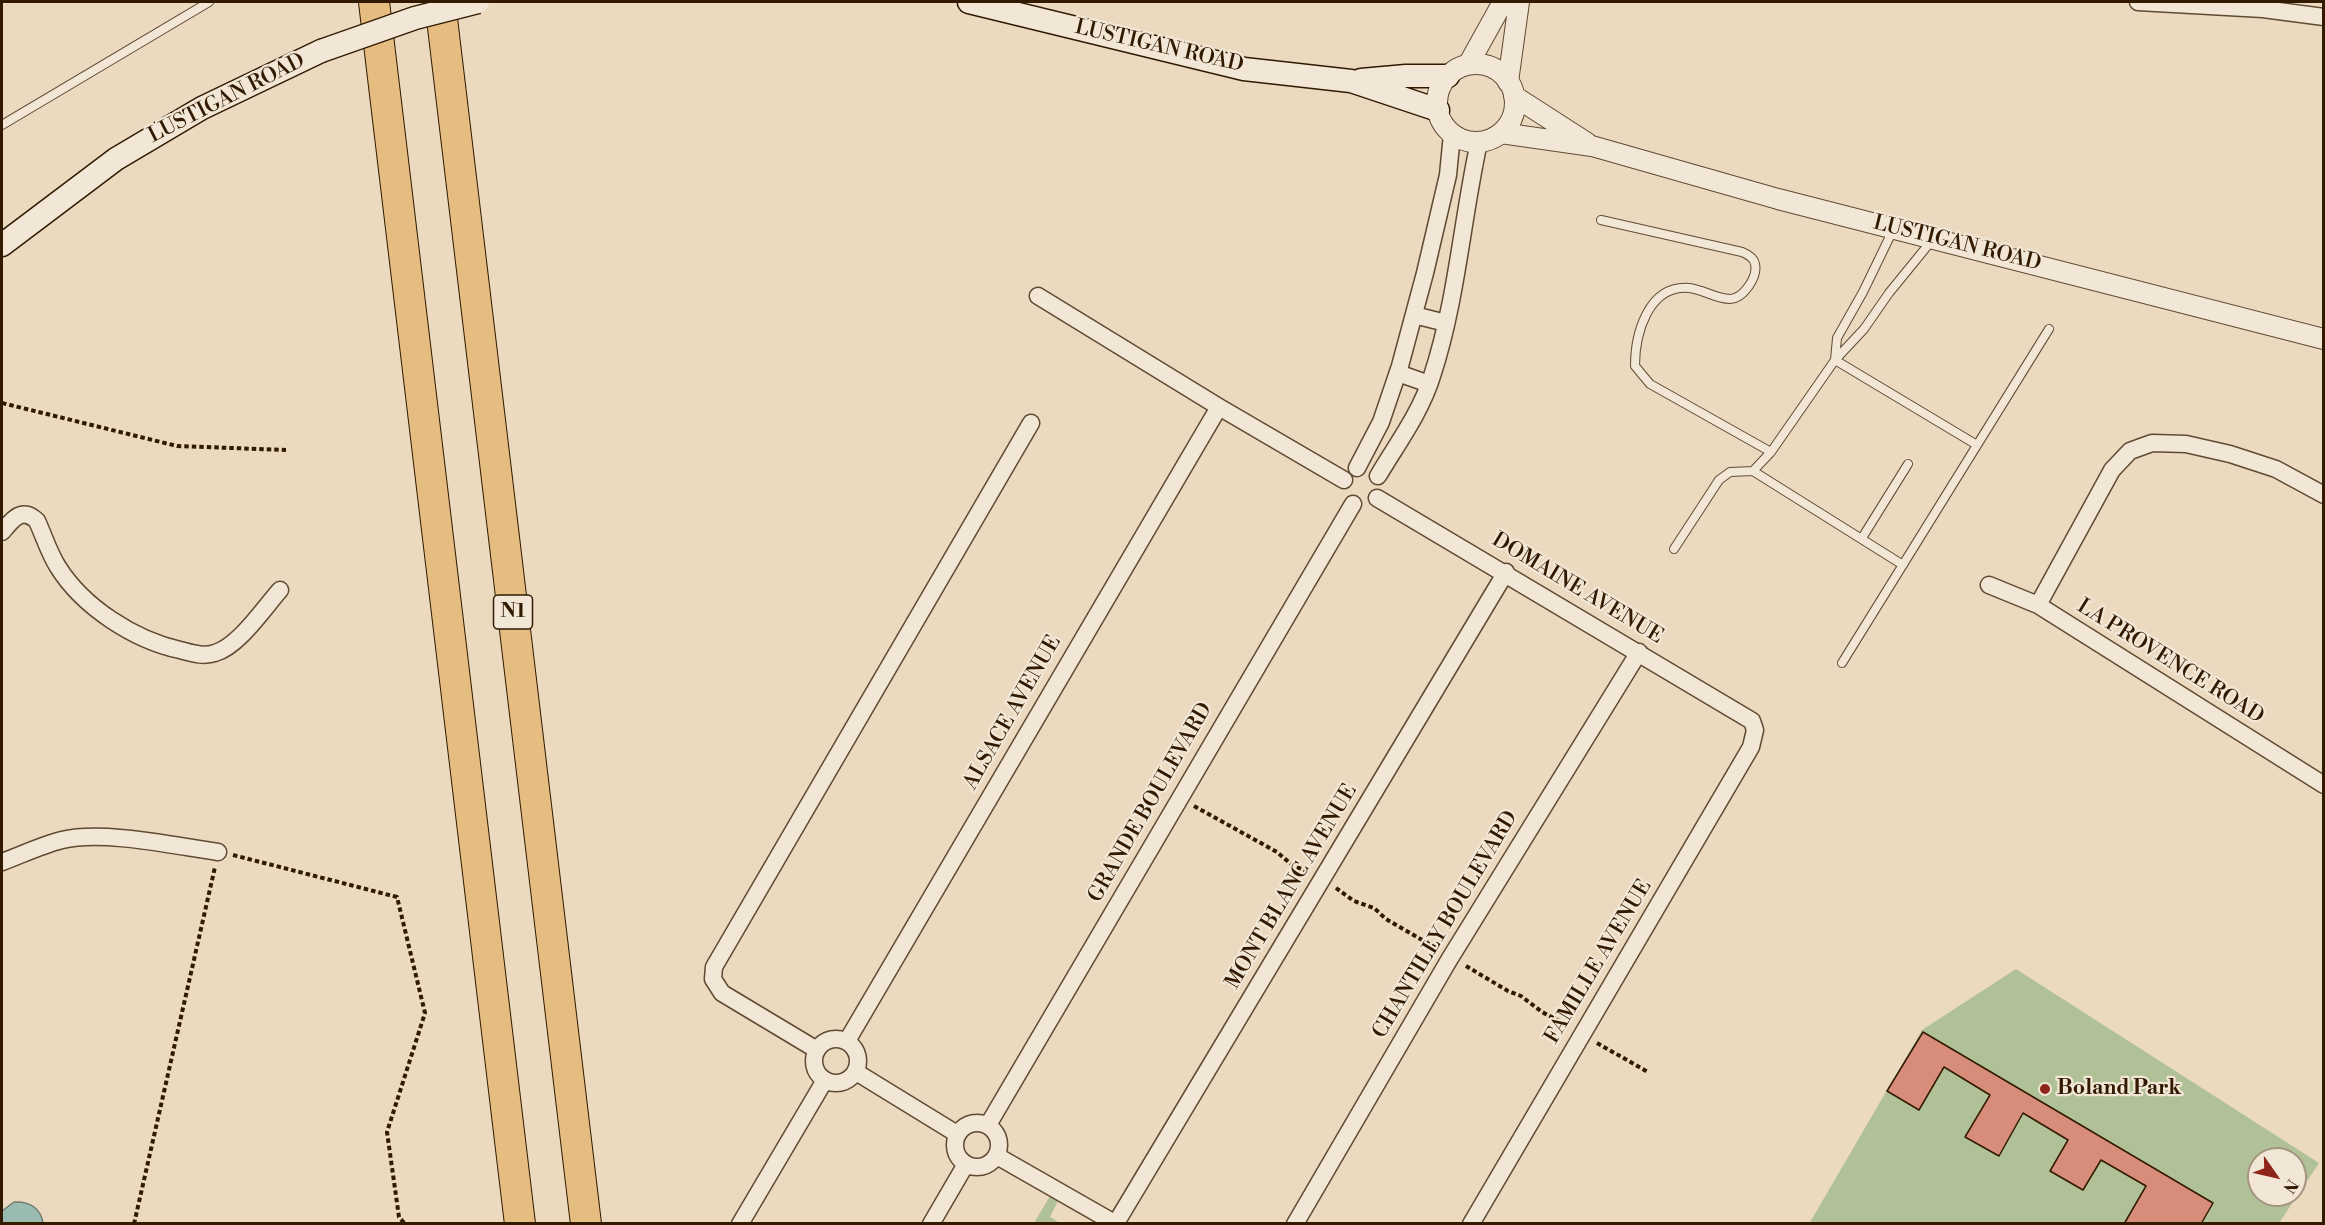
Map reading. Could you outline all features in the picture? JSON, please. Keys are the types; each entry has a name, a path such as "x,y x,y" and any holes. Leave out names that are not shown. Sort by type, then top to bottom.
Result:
{"highway":[{"path":"374,2 520,1224"},
{"name":"N1","path":"440,2 586,1224"}],"main road":[{"name":"LUSTIGAN ROAD","path":"2,245 116,159 202,108 321,51 415,18 478,2"},
{"name":"LUSTIGAN ROAD","path":"969,2 1244,69 1351,81 1406,76 1448,76"},
{"name":"LUSTIGAN ROAD","path":"1351,81 1438,110"}],"street":[{"path":"1468,65 1503,2"},
{"path":"1511,89 1491,67 1480,64 1457,69 1441,86 1437,98 1442,123 1460,139 1479,142 1501,133 1512,116 1511,89 1519,2"},
{"path":"2138,2 2263,9 2324,17"},
{"name":"LUSTIGAN ROAD","path":"1511,89 1592,146"},
{"name":"LUSTIGAN ROAD","path":"1501,133 1592,146 1778,199 2324,339"},
{"path":"1357,468 1381,422 1398,373 1448,175 1452,134"},
{"path":"1378,476 1369,469 1357,468 1349,472 1344,480 1343,490 1346,498 1353,504 1365,506 1377,498 1380,491 1378,476 1414,416 1429,384 1446,323 1456,275 1479,142"},
{"path":"1038,296 1219,407 1344,480"},
{"path":"1414,315 1446,323"},
{"path":"1398,373 1429,384"},
{"name":"ALSACE AVENUE","path":"847,1041 1219,407"},
{"path":"817,1050 722,993 713,979 714,967 1031,423"},
{"path":"2038,605 2112,470 2130,451 2152,443 2186,444 2230,454 2276,470 2324,495"},
{"name":"DOMAINE AVENUE","path":"1377,498 1752,721"},
{"name":"GRANDE BOULEVARD","path":"988,1125 1353,504"},
{"path":"2,532 17,516 25,513 32,515 58,567 94,606 132,633 172,649 199,655 215,653 225,648 280,590"},
{"name":"MONT BLANC AVENUE","path":"1116,1223 1506,573"},
{"name":"LA PROVENCE ROAD","path":"1989,585 2038,605 2324,785"},
{"name":"CHANTILLY BOULEVARD","path":"1295,1224 1451,957 1639,652"},
{"name":"FAMILLE AVENUE","path":"1471,1224 1751,747 1755,730 1752,721"},
{"path":"2,862 63,840 98,838 141,841 218,852"},
{"path":"836,1038 847,1041 855,1049 858,1060 856,1072 847,1080 836,1083 825,1080 817,1072 814,1061 817,1050 825,1041 836,1038"},
{"path":"856,1072 957,1134"},
{"path":"740,1224 825,1080"},
{"path":"977,1122 988,1125 996,1133 999,1144 997,1156 988,1164 977,1167 966,1164 958,1156 955,1145 957,1134 966,1126 977,1122"},
{"path":"997,1156 1116,1223"},
{"path":"931,1224 966,1164"}],"lane":[{"path":"2,125 209,2"},
{"path":"1601,220 1742,252 1750,256 1755,263 1754,274 1747,288 1738,296 1730,299 1692,288 1680,288 1662,294 1652,303 1640,329 1635,352 1635,366 1650,384 1771,452"},
{"path":"1835,360 1837,338 1863,292 1894,228"},
{"path":"1753,471 1771,452 1835,360 1864,329 1889,293 1933,238"},
{"path":"1842,663 2049,328"},
{"path":"1835,360 1977,445"},
{"path":"1862,538 1908,464"},
{"path":"1674,549 1719,480 1730,472 1753,471 1903,565"}],"path":[{"path":"2,403 177,446 286,450"},
{"path":"1180,797 1215,819 1277,852 1292,865 1341,890 1358,903 1374,908 1386,919 1648,1072"},
{"path":"134,1224 218,852 397,897 425,1012 387,1132 399,1217 405,1224"}],"green space":[{"name":"Boland Park","path":"2016,969 2294,1147 2247,1147 2247,1207 2290,1207 2279,1223 1809,1224 1922,1030"},
{"name":"Boland Park","path":"2307,1155 2319,1163 2307,1181"},
{"path":"1050,1196 1058,1201 1050,1217 1060,1223 1034,1223"}],"water":[{"path":"14,1202 33,1206 40,1213 43,1223 2,1223 2,1211"}],"building":[{"path":"1923,1032 2213,1203 2201,1224 2124,1224 2146,1186 2101,1160 2083,1190 2050,1171 2068,1140 2023,1113 1999,1156 1965,1137 1990,1095 1944,1067 1919,1110 1887,1091"}],"place":[{"name":"Boland Park","path":"2045,1089"}]}
